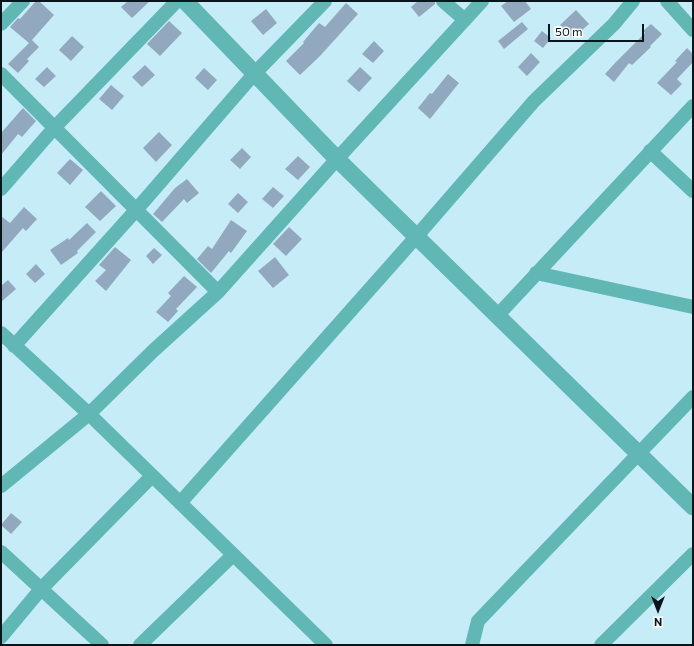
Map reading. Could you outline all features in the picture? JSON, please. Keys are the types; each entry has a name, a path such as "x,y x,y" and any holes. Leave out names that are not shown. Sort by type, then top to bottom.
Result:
{"street":[{"path":"1,24 22,1"},
{"path":"1,190 55,127 177,1"},
{"path":"185,1 337,159 693,507"},
{"path":"14,346 137,209 254,74 325,1"},
{"path":"443,1 465,20"},
{"path":"1,486 89,414 153,351 218,292 337,159 482,1"},
{"path":"180,503 416,237 534,101 614,24 633,1"},
{"path":"667,1 693,30"},
{"path":"1,74 218,292"},
{"path":"497,316 693,106"},
{"path":"650,151 693,191"},
{"path":"536,273 693,307"},
{"path":"1,334 89,414 325,645"},
{"path":"472,645 478,621 693,397"},
{"path":"1,637 41,589 152,476"},
{"path":"1,552 102,645"},
{"path":"601,645 693,554"},
{"path":"140,645 234,555"}],"building":[{"path":"36,1 39,1 54,15 32,40 39,47 27,59 29,61 18,73 8,64 29,43 10,27 18,18 20,19"},
{"path":"128,1 150,1 132,18 121,7"},
{"path":"418,1 435,1 435,4 419,17 411,7"},
{"path":"508,1 525,1 531,9 514,22 501,6"},
{"path":"346,3 358,14 320,56 300,75 286,61 304,43 303,42 319,23 325,27"},
{"path":"266,9 277,23 263,35 251,21"},
{"path":"576,10 589,24 573,38 560,25"},
{"path":"169,21 182,33 160,56 147,44"},
{"path":"522,22 528,29 504,49 498,41"},
{"path":"651,24 662,34 632,65 629,63 614,82 605,74 645,33 643,31"},
{"path":"542,31 551,38 543,48 534,41"},
{"path":"72,36 84,47 71,61 59,50"},
{"path":"374,41 384,51 373,63 362,54"},
{"path":"687,48 693,54 693,62 677,79 682,84 671,95 657,83 677,62 675,61"},
{"path":"531,53 540,62 527,76 518,67"},
{"path":"145,65 155,75 142,87 132,77"},
{"path":"47,67 56,76 44,87 35,79"},
{"path":"360,67 372,78 359,92 347,81"},
{"path":"204,68 217,80 208,90 195,78"},
{"path":"448,74 459,83 430,119 418,108 430,93 432,94"},
{"path":"111,85 124,96 112,110 99,99"},
{"path":"23,108 36,121 22,137 18,134 1,155 1,133"},
{"path":"159,132 172,145 156,162 143,148"},
{"path":"242,148 251,157 240,169 230,160"},
{"path":"298,156 310,167 298,180 285,169"},
{"path":"70,159 83,170 70,185 57,173"},
{"path":"187,179 199,193 187,203 184,199 162,222 153,214 175,188"},
{"path":"273,187 284,196 273,208 262,199"},
{"path":"101,191 116,206 100,221 85,207"},
{"path":"238,193 248,202 238,213 228,204"},
{"path":"24,207 37,219 26,231 23,228 1,253 1,216 10,223"},
{"path":"231,220 247,231 231,253 229,251 211,273 197,259 208,246 212,249"},
{"path":"87,223 96,232 77,251 78,253 61,265 50,250 68,238 69,240"},
{"path":"289,227 302,239 286,256 273,244"},
{"path":"115,247 131,260 106,291 95,281 106,270 99,265"},
{"path":"154,248 162,255 153,264 146,256"},
{"path":"275,257 289,275 273,288 258,271"},
{"path":"36,264 45,274 35,283 26,274"},
{"path":"184,276 197,287 176,309 178,311 168,322 156,312 171,296 168,293"},
{"path":"8,280 16,289 1,302 1,286"},
{"path":"11,513 22,522 11,534 1,525"}]}
